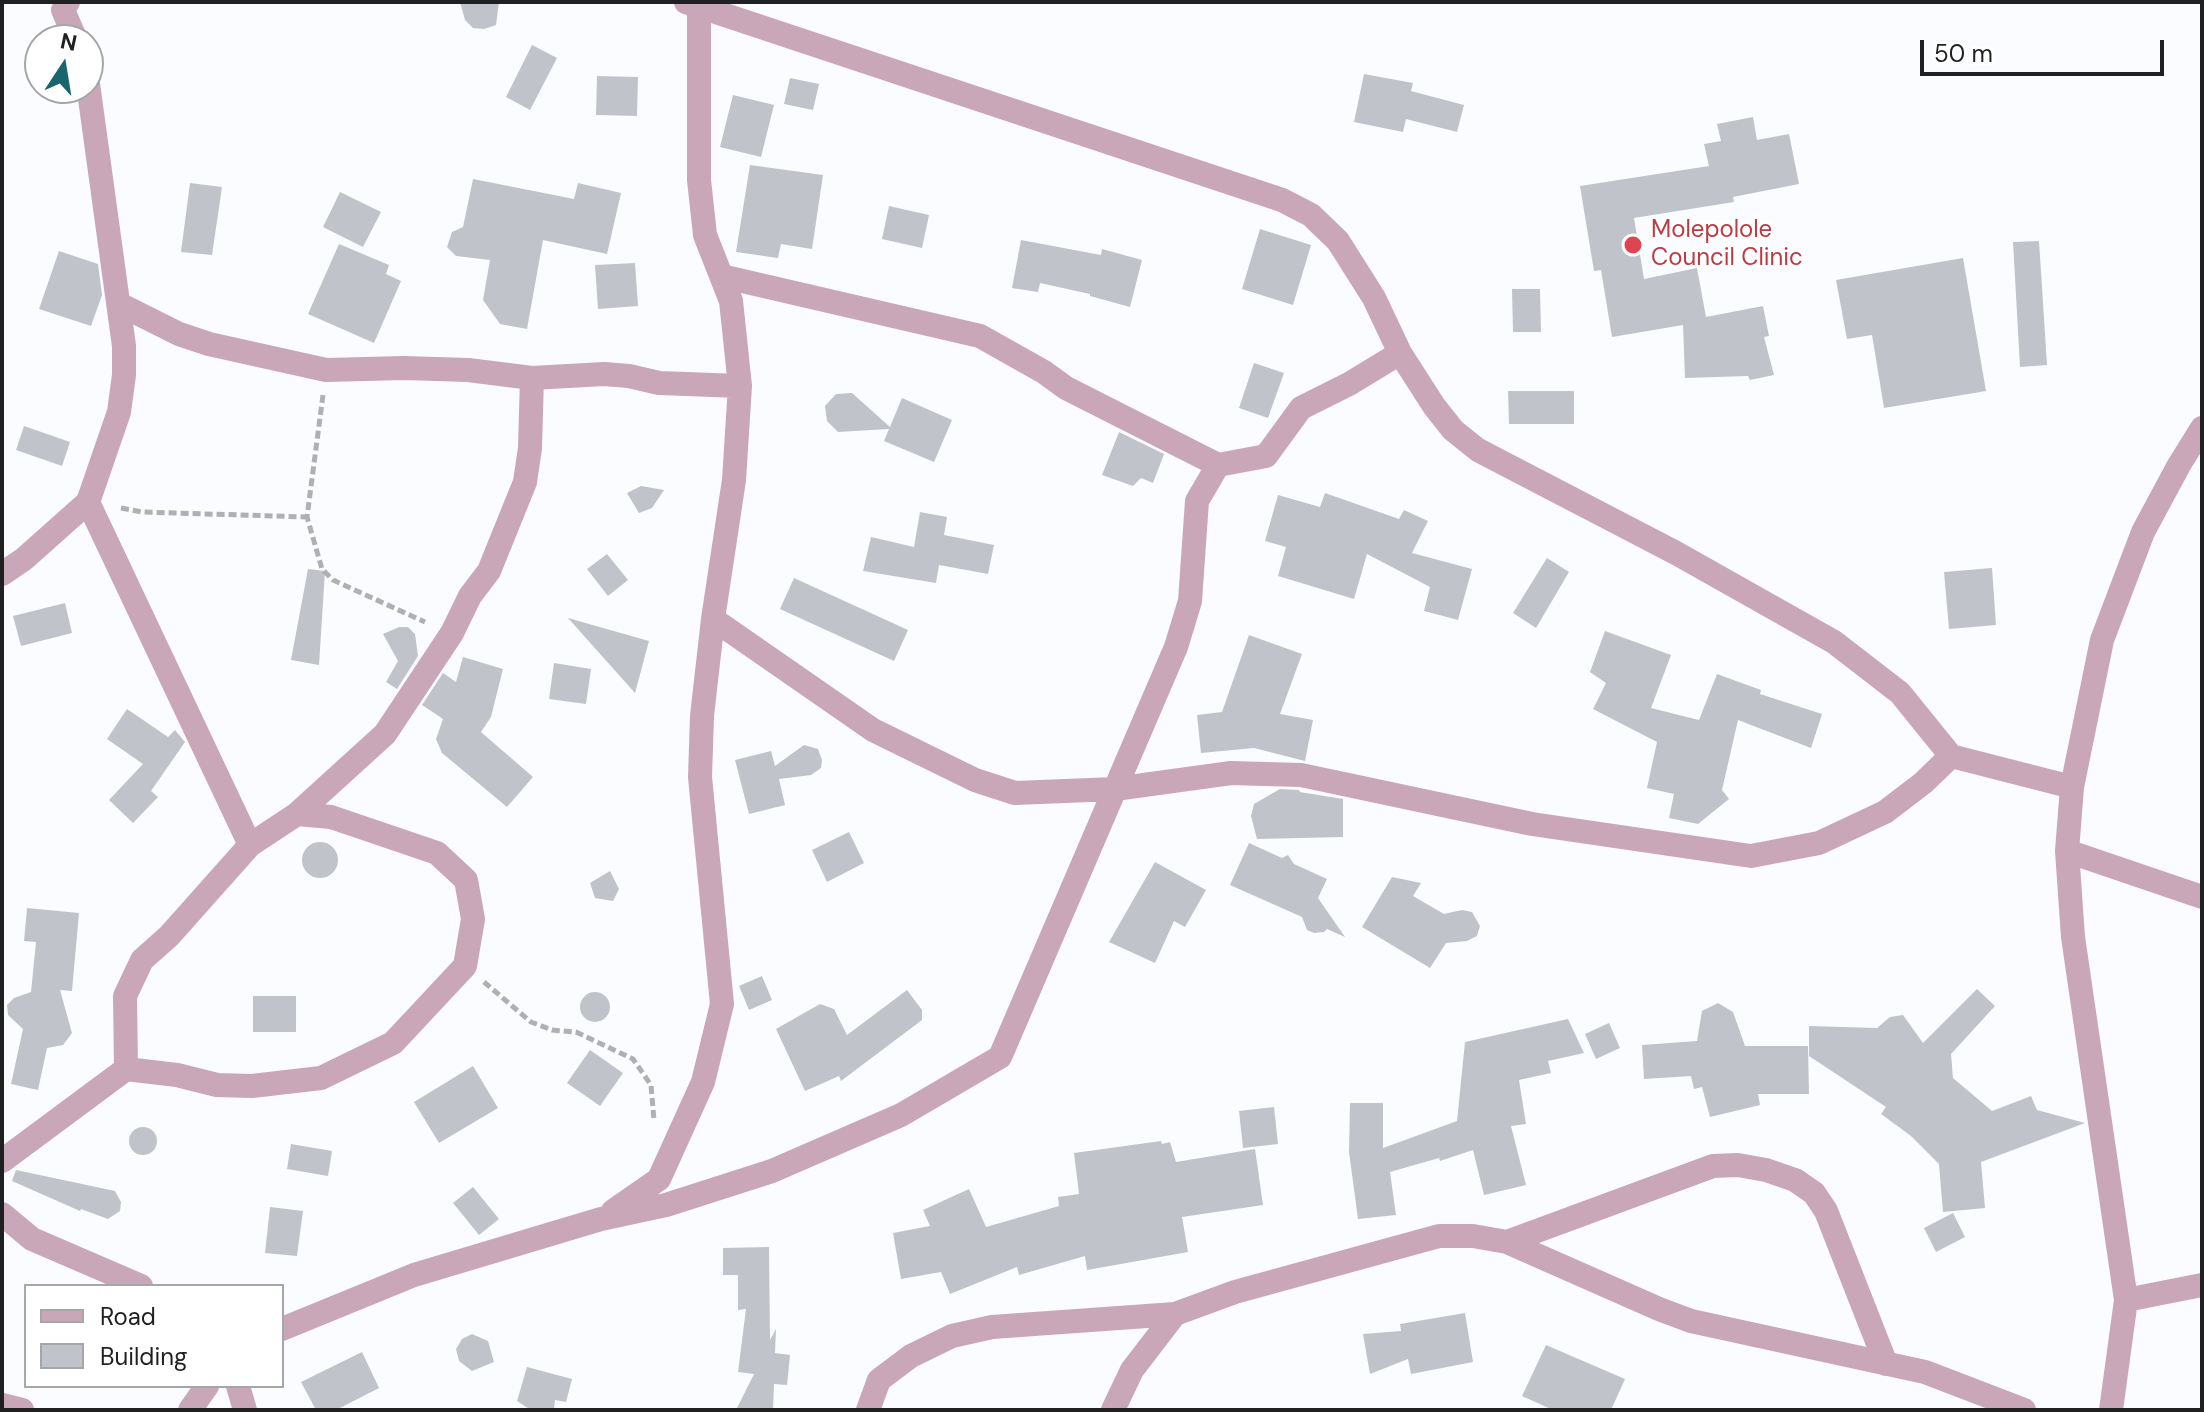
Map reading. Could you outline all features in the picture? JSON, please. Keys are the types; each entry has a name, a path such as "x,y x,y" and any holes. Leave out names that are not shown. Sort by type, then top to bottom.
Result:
{"street":[{"path":"601,1219 659,1179 703,1082 722,1004 700,777 702,716 734,480 740,386 731,301 705,235 699,180 693,4 1282,200 1311,215 1338,241 1374,298 1400,353 1434,406 1453,430 1478,450 1676,553 1834,642 1900,693 1951,756 2072,787"},
{"path":"60,5 69,24"},
{"path":"2,574 24,559 88,502 119,412 124,360 119,304 91,104"},
{"path":"721,276 980,336 1066,388 1218,465 1266,456 1301,408 1400,353"},
{"path":"119,304 179,334 209,344 326,370 468,370 532,378 604,374 659,383 740,386"},
{"path":"126,1069 125,996 142,960 169,936 250,845 297,814 385,734 452,633 470,596 489,571 525,482 530,448 532,378"},
{"path":"2111,1410 2126,1300 2073,937 2067,851 2072,787 2102,640 2143,532 2202,428"},
{"path":"284,1328 414,1275 601,1219 666,1205 772,1171 901,1115 1000,1057 1176,647 1190,601 1197,501 1218,465"},
{"path":"88,502 250,845"},
{"path":"713,619 873,730 975,780 1015,793 1115,789 1231,773 1301,775 1532,824 1751,856 1819,843 1885,812 1923,783 1951,756"},
{"path":"2,1161 126,1069 177,1075 217,1085 252,1086 321,1078 393,1043 465,966 473,919 466,880 457,871 437,853 331,817 297,814"},
{"path":"2067,851 2202,897"},
{"path":"1507,1242 1713,1166 1738,1165 1766,1170 1795,1180 1814,1193 1826,1211 1886,1364"},
{"path":"2,1214 32,1239 136,1284"},
{"path":"868,1410 879,1380 911,1356 952,1336 992,1327 1175,1314 1235,1292 1439,1236 1473,1236 1507,1242 1691,1321 1925,1372 2024,1410"},
{"path":"2126,1300 2202,1285"},
{"path":"1113,1410 1132,1370 1175,1314"},
{"path":"190,1410 206,1388"},
{"path":"239,1388 245,1410"},
{"path":"2,1405 22,1410"}],"path":[{"path":"326,370 307,517 322,569 333,580 452,633"},
{"path":"88,502 142,512 307,517"},
{"path":"465,966 531,1022 552,1030 576,1032 633,1059 651,1085 655,1132"}],"building":[{"path":"460,2 499,2 496,25 484,29 473,28 465,20"},
{"path":"532,45 557,58 530,110 506,97"},
{"path":"1364,74 1413,83 1411,91 1464,105 1457,132 1406,119 1403,132 1354,122"},
{"path":"597,76 638,77 637,116 596,115"},
{"path":"790,78 819,84 813,110 784,104"},
{"path":"733,95 774,105 761,157 720,147"},
{"path":"1753,117 1757,140 1789,134 1799,184 1733,197 1734,202 1634,218 1644,279 1697,268 1706,317 1763,306 1769,336 1764,337 1774,375 1750,380 1748,376 1685,378 1683,325 1612,337 1601,270 1594,271 1580,186 1709,166 1704,144 1721,141 1717,124"},
{"path":"750,165 823,175 812,249 781,244 778,258 736,252"},
{"path":"473,179 574,199 578,183 621,193 607,254 543,240 527,329 500,324 483,300 490,260 456,256 447,247 452,232 463,227"},
{"path":"190,183 222,187 212,255 181,252"},
{"path":"340,192 381,212 363,247 323,227"},
{"path":"889,206 929,215 922,248 882,239"},
{"path":"1260,229 1311,245 1293,305 1242,289"},
{"path":"1021,240 1101,255 1102,249 1142,260 1130,307 1040,283 1038,292 1012,288"},
{"path":"2039,241 2047,365 2020,367 2013,242"},
{"path":"339,244 389,265 386,274 401,281 374,343 308,314"},
{"path":"59,251 98,264 102,295 91,326 39,309"},
{"path":"1963,258 1986,391 1884,408 1872,335 1847,339 1836,280"},
{"path":"635,263 638,306 598,309 595,265"},
{"path":"1512,289 1540,289 1541,332 1513,332"},
{"path":"1254,363 1284,373 1268,418 1239,408"},
{"path":"1508,391 1574,391 1574,424 1509,424"},
{"path":"852,393 890,427 902,398 952,420 934,462 884,441 889,429 838,432 827,421 825,406 836,394"},
{"path":"24,426 70,442 62,466 16,450"},
{"path":"1119,432 1164,454 1153,483 1141,478 1133,486 1102,475"},
{"path":"641,486 664,490 652,508 639,513 627,493"},
{"path":"1325,493 1399,519 1404,510 1428,521 1412,553 1472,569 1458,620 1424,611 1430,587 1367,554 1354,599 1278,576 1286,547 1265,541 1278,495 1320,507"},
{"path":"920,512 947,517 944,535 994,545 988,574 939,565 936,583 863,571 871,537 914,547"},
{"path":"607,554 628,580 608,596 587,569"},
{"path":"1547,558 1569,572 1536,628 1513,613"},
{"path":"1992,568 1996,625 1949,629 1944,572"},
{"path":"308,569 325,571 319,665 291,660"},
{"path":"794,578 908,630 894,661 780,609"},
{"path":"65,603 72,633 21,646 13,616"},
{"path":"568,618 649,641 635,693"},
{"path":"399,627 408,627 415,634 418,656 397,689 386,682 398,661 383,634"},
{"path":"1605,631 1671,655 1651,708 1699,720 1717,674 1761,690 1760,694 1822,714 1811,748 1738,720 1722,790 1729,799 1698,824 1669,818 1674,794 1647,788 1657,742 1593,709 1606,683 1590,672"},
{"path":"1249,635 1302,654 1280,714 1313,720 1305,761 1254,748 1201,753 1197,715 1222,712"},
{"path":"463,657 503,669 491,717 481,732 533,777 507,807 442,753 436,739 443,719 422,705 443,673 456,682"},
{"path":"554,663 591,669 586,704 549,699"},
{"path":"127,709 168,737 175,730 185,742 151,791 158,797 133,823 109,800 143,764 107,739"},
{"path":"804,745 818,749 821,768 811,775 779,779 785,805 749,814 735,760 771,751 775,766"},
{"path":"1280,789 1343,799 1343,837 1257,839 1251,816 1254,804"},
{"path":"849,832 864,863 827,882 812,850"},
{"path":"320,842 333,847 338,860 333,873 320,878 307,873 302,860 307,847"},
{"path":"1249,843 1282,858 1288,855 1294,864 1327,879 1318,898 1345,937 1327,929 1314,933 1307,930 1302,917 1230,885"},
{"path":"1155,862 1206,890 1185,927 1174,921 1155,963 1109,942"},
{"path":"610,871 619,889 613,901 595,898 590,883"},
{"path":"1392,877 1421,883 1413,896 1444,914 1462,910 1472,912 1480,926 1477,936 1467,941 1446,943 1430,968 1362,927"},
{"path":"27,908 79,913 72,991 60,990 72,1033 63,1045 47,1048 38,1090 11,1084 23,1029 8,1015 7,1005 14,998 31,992 36,942 24,941"},
{"path":"762,976 772,1000 749,1010 739,986"},
{"path":"1977,989 1995,1006 1951,1054 1953,1078 1992,1111 2031,1096 2037,1110 2085,1123 1981,1162 1985,1208 1943,1212 1939,1164 1911,1136 1881,1114 1886,1107 1809,1056 1809,1026 1877,1028 1890,1017 1903,1015 1923,1043"},
{"path":"907,990 922,1010 922,1020 841,1081 839,1076 805,1091 776,1029 820,1004 834,1009 847,1035"},
{"path":"595,992 605,997 610,1007 605,1017 595,1022 585,1017 580,1007 585,997"},
{"path":"253,996 296,996 296,1032 253,1032"},
{"path":"1718,1003 1733,1012 1745,1046 1808,1046 1809,1094 1758,1094 1760,1105 1710,1117 1702,1087 1694,1089 1691,1076 1644,1079 1642,1045 1697,1041 1702,1011"},
{"path":"1568,1019 1584,1053 1548,1061 1551,1073 1519,1080 1526,1124 1511,1126 1526,1185 1484,1195 1473,1150 1390,1172 1396,1215 1358,1219 1349,1152 1350,1103 1383,1103 1383,1148 1457,1121 1465,1042"},
{"path":"1609,1023 1620,1048 1596,1059 1585,1034"},
{"path":"590,1050 623,1073 600,1106 567,1083"},
{"path":"473,1066 498,1108 439,1143 414,1102"},
{"path":"1274,1107 1278,1144 1243,1148 1239,1111"},
{"path":"143,1127 153,1131 157,1141 153,1151 143,1155 133,1151 129,1141 133,1131"},
{"path":"1161,1141 1162,1144 1170,1142 1176,1162 1255,1149 1263,1205 1182,1217 1188,1252 1087,1270 1085,1256 1019,1275 1017,1267 950,1294 941,1272 901,1279 893,1233 930,1226 923,1210 969,1189 986,1227 1059,1206 1058,1197 1079,1194 1074,1153"},
{"path":"291,1144 332,1151 328,1176 287,1169"},
{"path":"16,1170 115,1191 121,1202 120,1211 108,1219 80,1211 12,1181"},
{"path":"473,1187 499,1219 479,1235 453,1203"},
{"path":"270,1207 303,1211 297,1256 265,1253"},
{"path":"1953,1213 1965,1237 1936,1252 1924,1228"},
{"path":"769,1247 770,1340 776,1329 775,1353 790,1355 787,1385 774,1384 773,1410 736,1410 754,1374 738,1372 746,1309 738,1310 738,1275 723,1275 723,1248"},
{"path":"1465,1313 1473,1362 1411,1374 1408,1359 1370,1374 1363,1334 1401,1331 1400,1324"},
{"path":"472,1334 488,1341 494,1362 472,1371 459,1361 456,1349 462,1339"},
{"path":"1546,1345 1625,1379 1611,1410 1553,1410 1522,1396"},
{"path":"362,1352 379,1388 336,1410 316,1410 301,1382"},
{"path":"527,1367 572,1379 566,1402 555,1400 554,1410 531,1410 517,1401"}],"place":[{"name":"Molepolole Council Clinic","path":"1633,245"}]}
